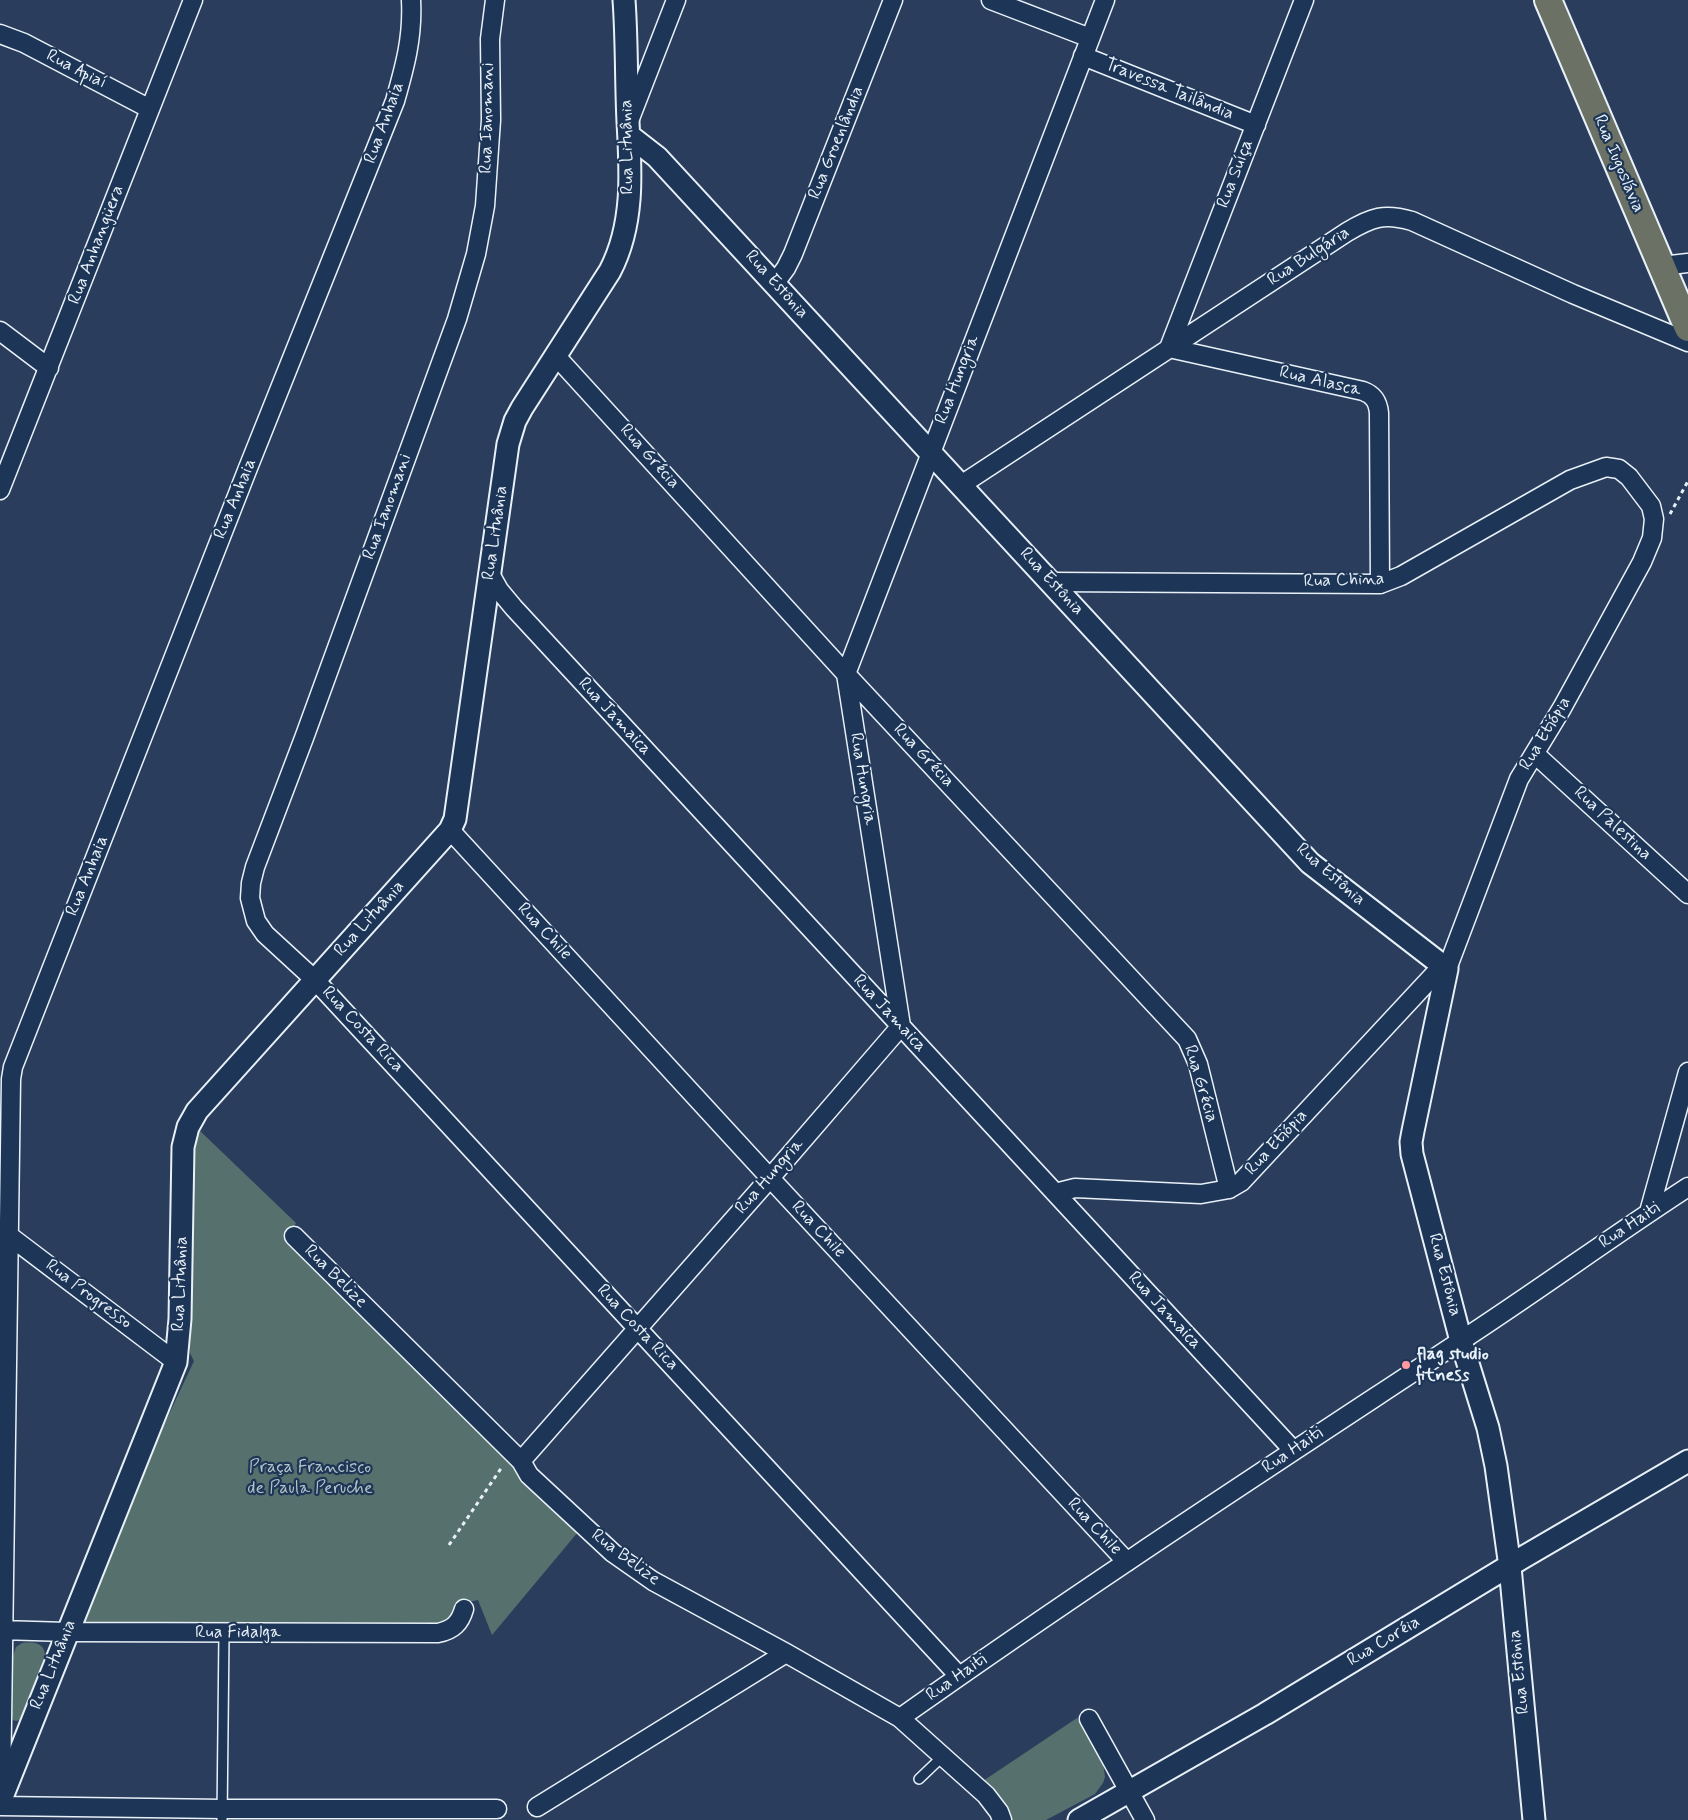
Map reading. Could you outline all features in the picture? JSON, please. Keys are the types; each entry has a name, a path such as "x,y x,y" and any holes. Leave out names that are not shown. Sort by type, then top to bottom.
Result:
{"main road":[{"name":"Rua Iugoslávia","path":"1548,0 1688,328"}],"street":[{"name":"Rua Anhangüera","path":"0,490 193,0"},
{"name":"Rua Anhaia","path":"0,1802 4,1232 11,1079 16,1055 395,101 405,65 412,25 411,0"},
{"name":"Rua Ianomani","path":"315,980 265,934 256,921 250,898 251,883 258,859 457,319 476,254 485,206 491,120 490,39 495,0"},
{"name":"Rua Lituânia","path":"0,1802 176,1362 180,1320 183,1147 188,1127 197,1111 450,830 458,806 508,444 515,421 602,286 620,253 627,226 630,195 624,0"},
{"path":"629,129 676,0"},
{"name":"Rua Groenlândia","path":"775,283 793,254 893,0"},
{"path":"991,0 1090,38"},
{"name":"Rua Hungria","path":"517,1457 638,1328 901,1026 846,674 1105,0"},
{"name":"Rua Suíça","path":"1169,348 1304,0"},
{"name":"Rua Apiaí","path":"0,34 24,43 150,109"},
{"name":"Travessa Tailândia","path":"1083,56 1256,125"},
{"name":"Rua Estônia","path":"629,129 775,283 1310,863 1445,967 1411,1142 1414,1164 1461,1341 1492,1445 1510,1567 1534,1820"},
{"name":"Rua Bulgária","path":"961,485 1347,232 1365,221 1383,216 1397,216 1412,220 1572,294 1688,342"},
{"path":"1662,266 1688,263"},
{"path":"0,331 49,368"},
{"name":"Rua Alasca","path":"1169,348 1364,391 1376,400 1379,413 1380,584"},
{"name":"Rua Grécia","path":"556,355 846,674 1187,1039 1198,1064 1229,1189"},
{"name":"Rua China","path":"1050,582 1380,584 1401,576 1570,480 1606,467 1619,469 1629,477 1651,506"},
{"name":"Rua Etiópia","path":"1055,1193 1075,1188 1201,1194 1229,1189 1241,1182 1445,967 1519,779 1562,708 1642,562 1652,538 1654,519 1651,506"},
{"name":"Rua Jamaica","path":"490,574 499,590 514,608 1293,1450"},
{"name":"Rua Palestina","path":"1535,754 1688,894"},
{"name":"Rua Chile","path":"450,830 1127,1562"},
{"name":"Rua Costa Rica","path":"315,980 959,1676"},
{"path":"1649,1212 1688,1072"},
{"name":"Rua Haiti","path":"900,1718 1127,1562 1293,1450 1461,1341 1688,1186"},
{"name":"Rua Progresso","path":"4,1232 176,1362"},
{"name":"Rua Belize","path":"294,1236 517,1457 529,1475 613,1553 653,1581 786,1653 900,1718 986,1795 999,1812 1002,1820"},
{"name":"Rua Coréia","path":"1079,1820 1265,1714 1522,1558 1688,1461"},
{"name":"Rua Fidalga","path":"2,1630 67,1632 438,1633 445,1632 457,1624 461,1619 464,1609"},
{"path":"536,1807 786,1653"},
{"path":"1089,1719 1145,1820"},
{"path":"0,1802 222,1814 497,1808"}],"lane":[{"path":"222,1814 224,1633"},
{"path":"919,1779 943,1756"}],"path":[{"path":"1671,512 1688,481"},
{"path":"449,1545 517,1457"}],"green space":[{"name":"Praça Francisco de Paula Peruche","path":"198,1129 296,1223 286,1237 511,1462 519,1477 578,1532 492,1635 478,1600 464,1603 445,1632 67,1632 194,1361 190,1353 192,1148"},
{"path":"22,1643 40,1645 45,1655 20,1720 16,1721 13,1720 12,1716 13,1656 16,1647"},
{"path":"1077,1718 1103,1763 1105,1777 1103,1783 1095,1794 1046,1820 1012,1820 1001,1799 983,1781"}],"place":[{"name":"flag studio fitness","path":"1406,1365"}]}
